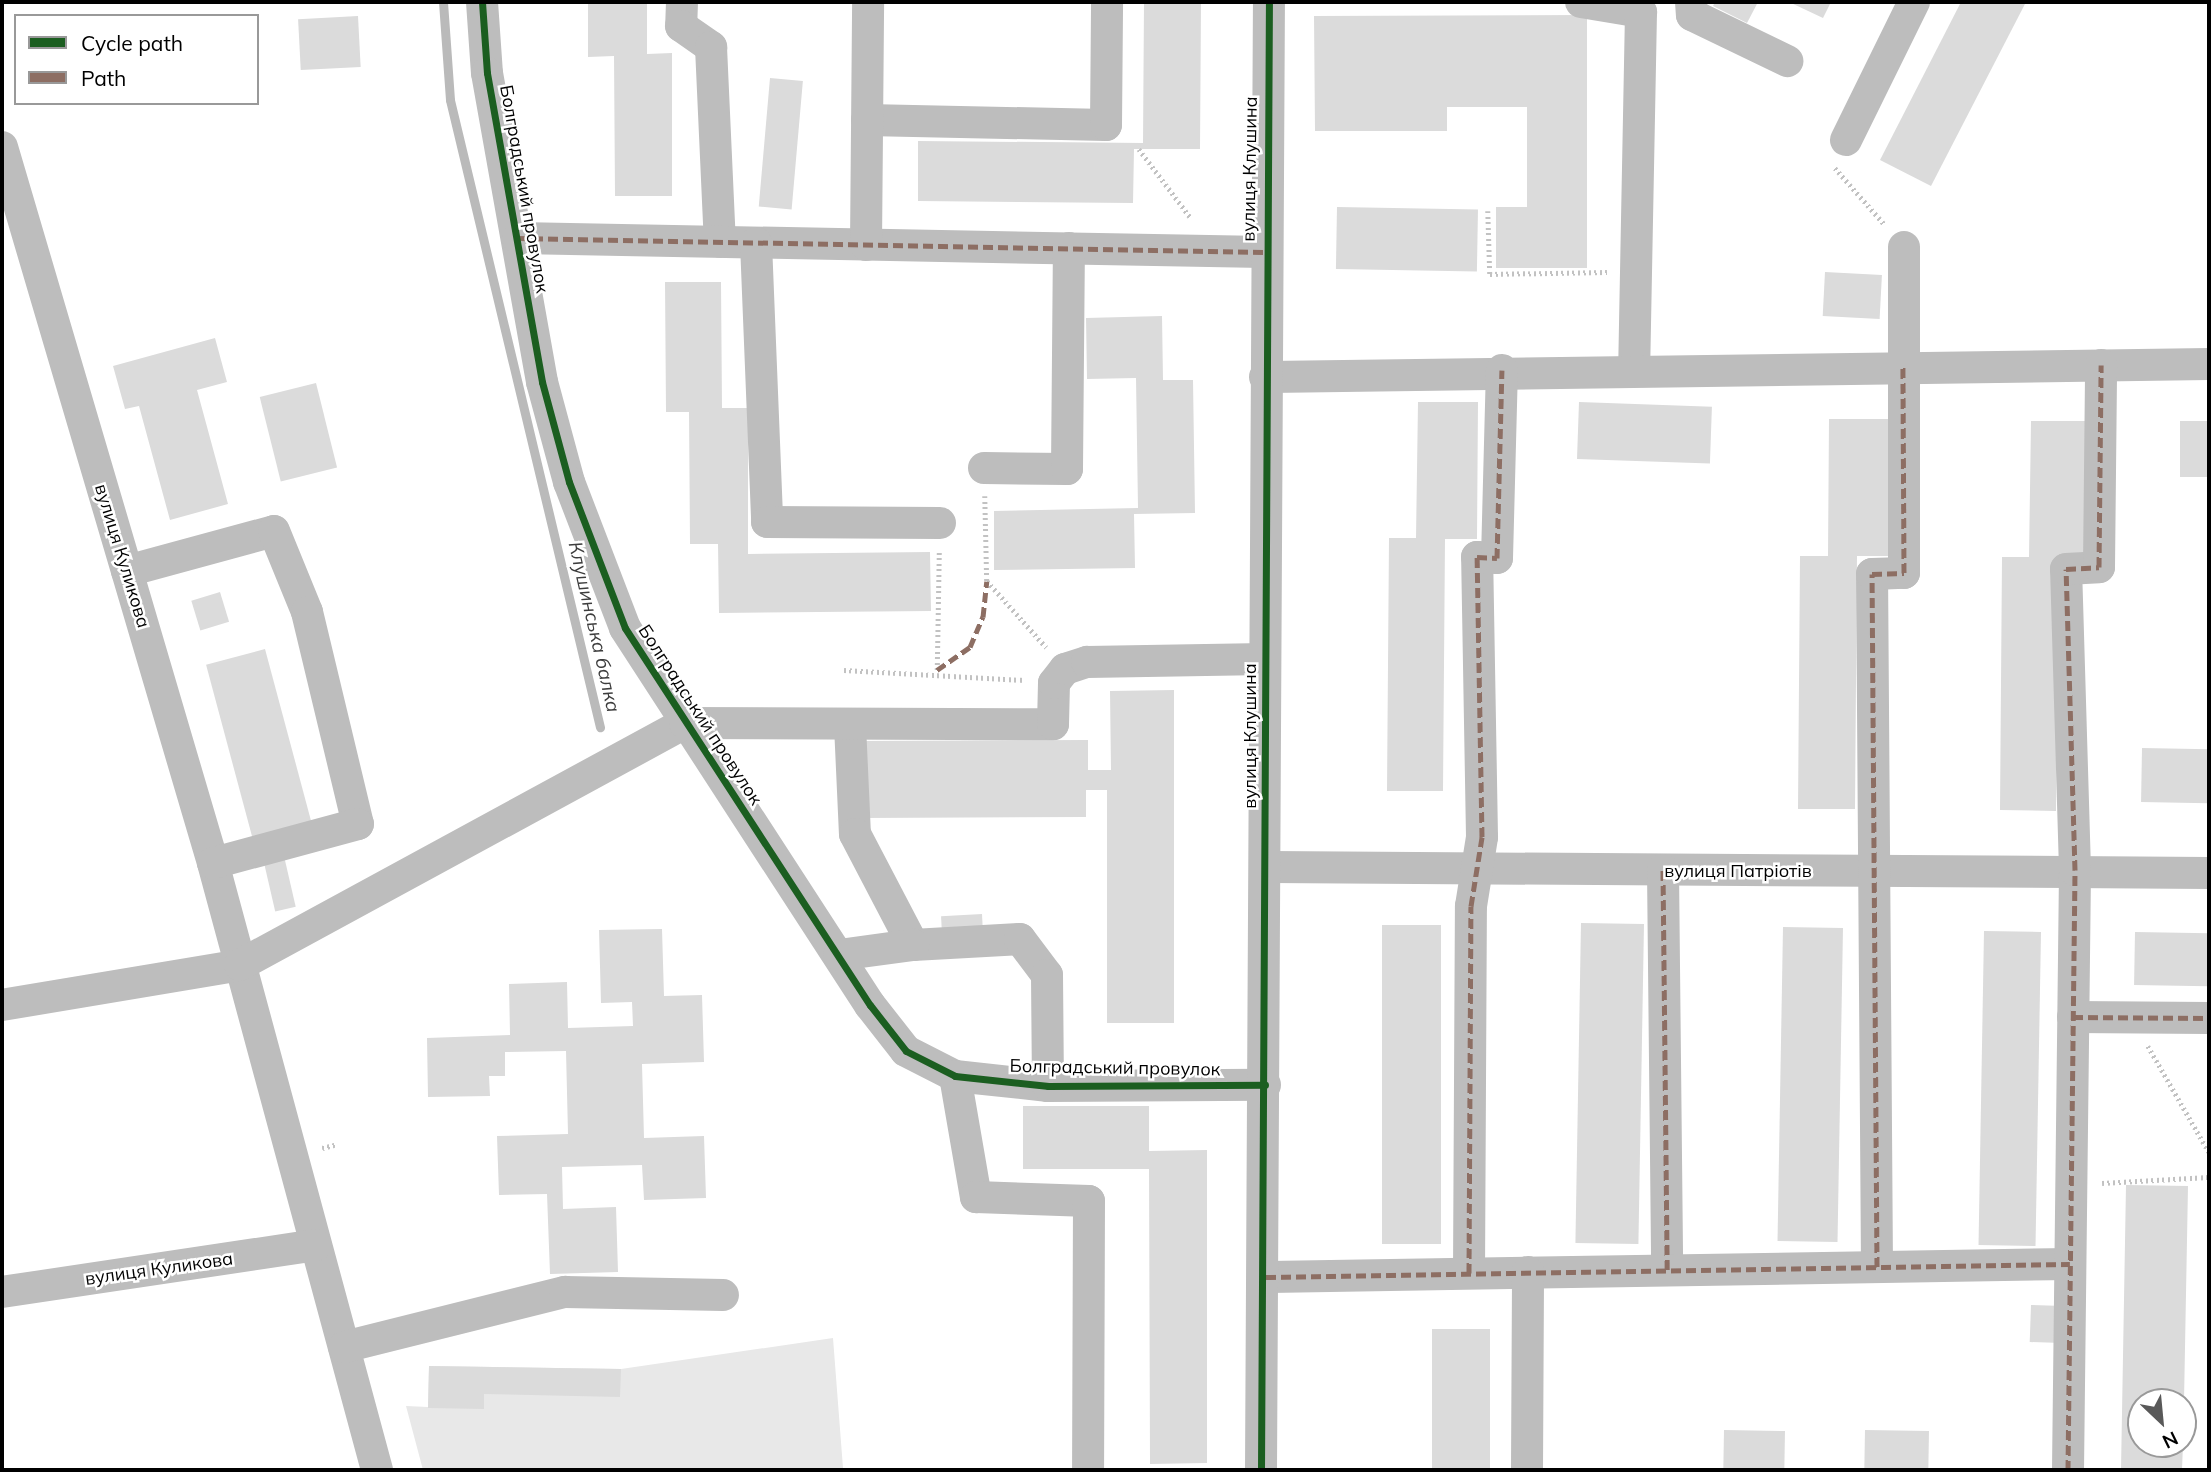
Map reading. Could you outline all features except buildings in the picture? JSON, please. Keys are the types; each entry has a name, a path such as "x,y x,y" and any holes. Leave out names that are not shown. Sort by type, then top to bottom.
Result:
{"street":[{"name":"Болградський провулок","path":"482,2 487,73 542,382 569,482 625,628 839,955 906,1051 955,1076 1048,1086 1265,1086"},
{"path":"682,2 681,26 710,47 720,242"},
{"path":"866,245 868,2"},
{"path":"867,120 1106,125 1107,2"},
{"name":"вулиця Клушина","path":"1261,1470 1266,1277 1264,252 1269,2"},
{"path":"1581,2 1641,12 1634,369"},
{"path":"1691,2 1692,15 1787,61"},
{"path":"1846,139 1914,2"},
{"name":"вулиця Куликова","path":"2,146 11,213 127,571 213,863 377,1470"},
{"path":"518,238 1264,252"},
{"path":"756,243 767,522 940,523"},
{"path":"1877,1267 1872,574 1904,573 1904,247"},
{"path":"984,468 1068,469 1069,248"},
{"path":"1265,377 1502,370 2209,364"},
{"path":"2068,1470 2075,870 2066,569 2099,567 2101,365"},
{"path":"1469,1273 1476,870 1482,837 1477,557 1497,558 1502,370"},
{"path":"127,571 274,531 307,612 358,824 213,863"},
{"path":"2,1005 240,965 685,723 1053,724 1060,676 1087,662 1265,659"},
{"path":"850,724 855,834 913,945"},
{"name":"вулиця Патріотів","path":"1266,867 1876,872 2075,870 2209,873"},
{"path":"1662,870 1667,1270"},
{"path":"839,955 913,945 1020,939 1047,975 1048,1086"},
{"path":"2073,1017 2209,1018"},
{"path":"955,1076 976,1197 1089,1201 1088,1470"},
{"name":"вулиця Куликова","path":"2,1292 316,1245"},
{"path":"1266,1277 2070,1264"},
{"path":"1527,1470 1528,1272"},
{"path":"344,1347 565,1292 723,1295"}],"path":[{"path":"1846,139 1833,165 1904,247"},
{"path":"1139,149 1186,217 1199,218"},
{"path":"1488,211 1490,274 1636,273"},
{"path":"984,468 987,581 1060,676"},
{"path":"937,670 940,523"},
{"path":"844,670 937,670 1060,676"},
{"path":"2131,1017 2209,1152"},
{"path":"2071,1185 2209,1177"}],"shaded area":[{"path":"833,1338 843,1468 999,1470 423,1470 406,1406 428,1407 429,1366 621,1369"}],"waterway":[{"name":"Клушинська балка","path":"443,2 450,100 600,727"}],"marked path":[{"path":"518,238 1264,252"},
{"path":"1877,1267 1872,574 1904,573 1903,365"},
{"path":"2068,1470 2075,870 2066,569 2099,567 2101,365"},
{"path":"1469,1273 1471,906 1482,837 1477,557 1497,558 1502,370"},
{"path":"937,670 970,647 983,617 987,581"},
{"path":"1663,870 1667,1270"},
{"path":"2073,1017 2209,1018"},
{"path":"1266,1277 2070,1264"}],"cycle path":[{"path":"482,2 487,73 542,382 569,482 625,628 870,1005 906,1051 955,1076 1048,1086 1265,1085"},
{"path":"1261,1470 1269,2"}]}
